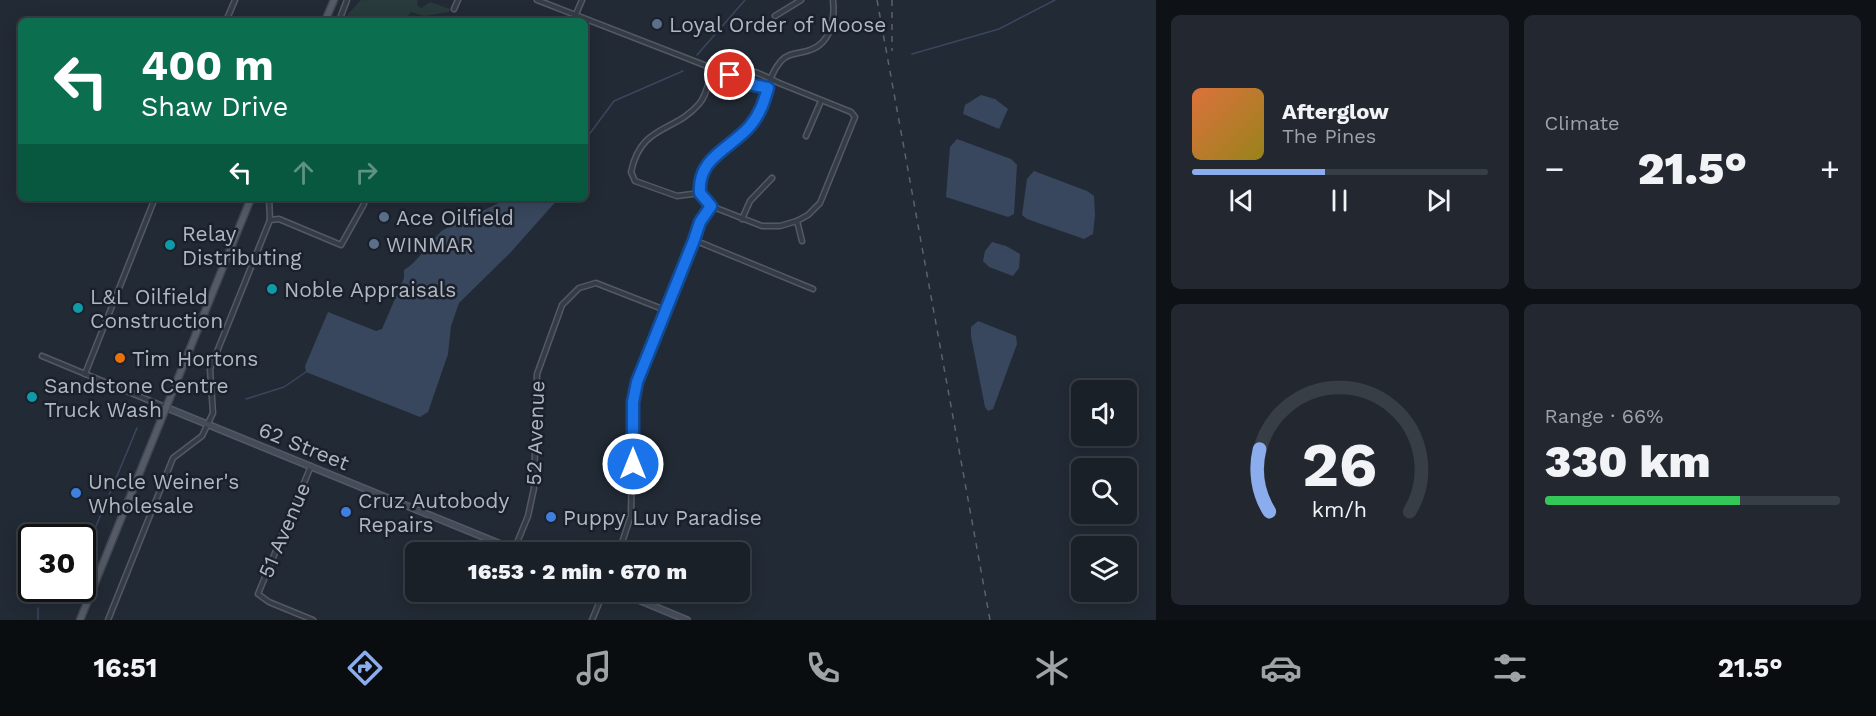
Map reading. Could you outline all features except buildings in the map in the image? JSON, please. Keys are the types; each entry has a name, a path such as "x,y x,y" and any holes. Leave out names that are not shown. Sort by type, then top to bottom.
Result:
{"main road":[{"path":"326,18 334,0"},
{"path":"80,620 250,201"},
{"name":"62 Street","path":"165,407 495,542"},
{"path":"643,602 687,620"}],"street":[{"path":"227,18 235,0"},
{"path":"340,18 347,0"},
{"path":"454,9 458,0"},
{"path":"537,0 580,18"},
{"path":"575,16 582,0"},
{"path":"775,16 801,0"},
{"path":"730,75 746,69 755,70 770,79 851,112 855,117 820,203 798,221 770,227 742,219 711,206 700,193 701,174 706,165 750,126 764,103 770,79 785,57 811,50 824,40 833,22 833,0"},
{"path":"588,21 685,57 744,83 768,88"},
{"path":"700,193 677,196 635,181 631,172 636,155 649,137 700,102 712,69"},
{"path":"806,136 821,101"},
{"path":"742,219 750,201 772,178"},
{"path":"85,374 154,201"},
{"path":"108,620 173,458 199,439 213,412 210,369 270,220 269,201"},
{"path":"270,220 279,219 341,244 364,204"},
{"path":"623,542 628,530 632,506 634,394 700,222 711,206"},
{"path":"798,221 802,242"},
{"path":"694,240 813,289"},
{"name":"52 Avenue","path":"520,542 534,488 536,384 540,360 562,305 579,288 596,283 665,310"},
{"name":"62 Street","path":"42,356 165,407"},
{"name":"51 Avenue","path":"310,466 258,594 269,602 314,620"},
{"path":"592,620 599,602"}],"shaded area":[{"path":"361,0 418,0 417,5 421,8 430,2 450,9 449,12 424,16 411,12 406,18 353,18 347,15"}],"water":[{"path":"981,95 995,99 1008,109 999,129 963,114 965,105"},
{"path":"957,139 1011,159 1017,165 1014,214 1008,217 946,197 950,147"},
{"path":"1034,171 1087,191 1094,196 1093,234 1084,239 1027,219 1022,215 1027,179"},
{"path":"503,201 556,201 510,253 459,303 451,326 448,354 428,412 420,417 306,372 305,366 328,312 376,331 382,329 404,278 404,270 443,230"},
{"path":"992,242 1006,246 1020,254 1019,268 1013,276 989,267 983,261 985,251"},
{"path":"978,321 1016,336 1017,344 993,409 988,411 985,407 971,336 971,327"}],"waterway":[{"path":"697,55 745,0"},
{"path":"912,54 999,29 1055,0"},
{"path":"588,136 614,101 683,71"},
{"path":"246,399 284,387 306,372"},
{"path":"96,526 137,428"},
{"path":"38,608 38,620"}],"railway":[{"path":"877,0 990,620"},
{"path":"892,0 892,51"}],"place":[{"name":"Loyal Order of Moose","path":"657,24"},
{"name":"Ace Oilfield","path":"384,217"},
{"name":"WINMAR","path":"374,244"},
{"name":"Relay Distributing","path":"170,245"},
{"name":"Noble Appraisals","path":"272,289"},
{"name":"L&L Oilfield Construction","path":"78,308"},
{"name":"Tim Hortons","path":"120,358"},
{"name":"Sandstone Centre Truck Wash","path":"32,397"},
{"name":"Uncle Weiner's Wholesale","path":"76,493"},
{"name":"Cruz Autobody Repairs","path":"346,512"},
{"name":"Puppy Luv Paradise","path":"551,517"}],"route":[{"path":"633,464 633,402 637,382 694,240 694,233 705,212 711,206 700,193 701,174 706,165 742,134 756,118 764,103 768,88 744,83 730,75"}]}
